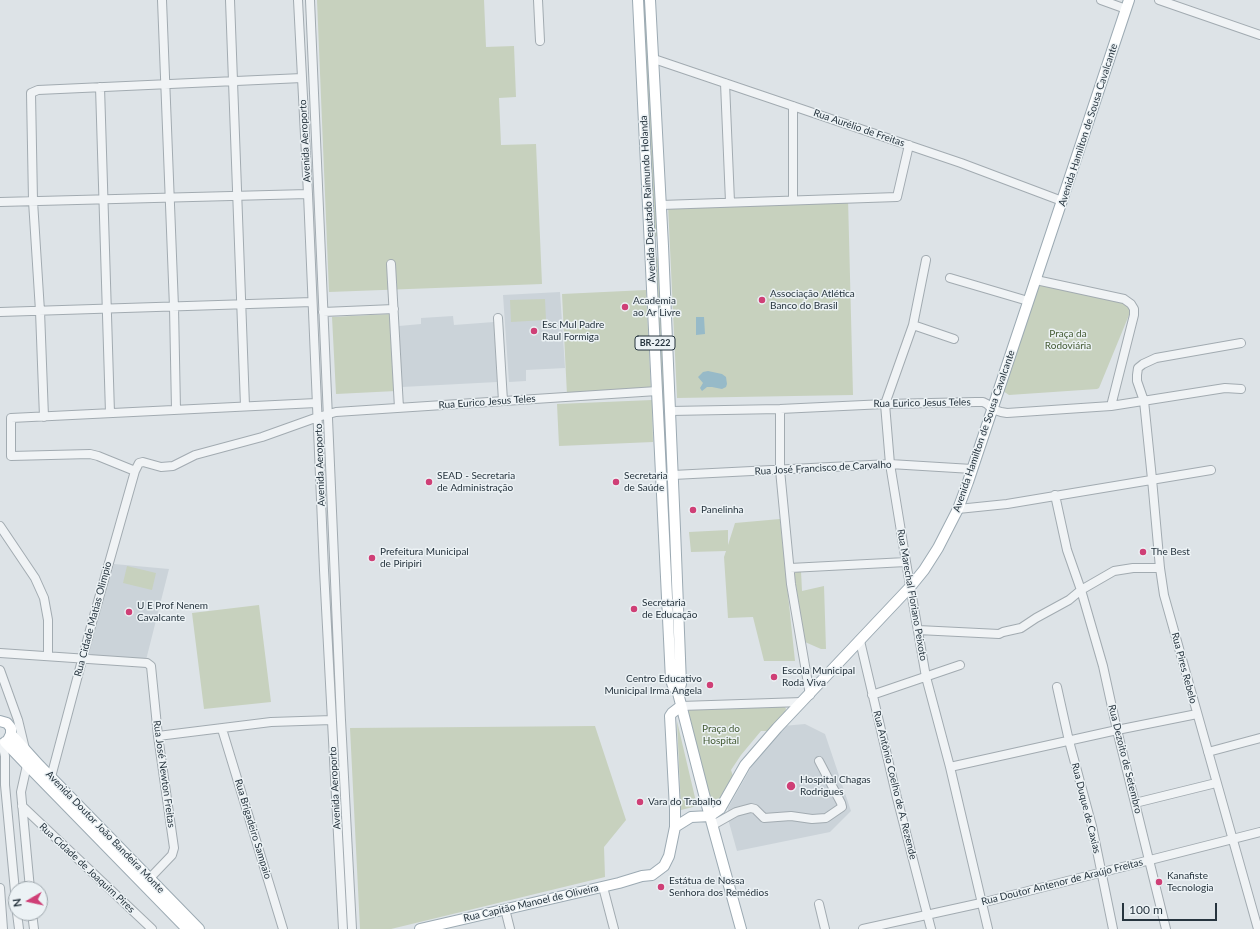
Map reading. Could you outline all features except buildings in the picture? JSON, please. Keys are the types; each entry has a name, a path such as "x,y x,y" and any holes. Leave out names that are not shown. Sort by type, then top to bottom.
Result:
{"main road":[{"name":"Avenida Deputado Raimundo Holanda","path":"638,0 670,664 671,680 677,688"},
{"name":"Avenida Deputado Raimundo Holanda","path":"650,0 673,475 677,688"},
{"name":"Avenida Hamilton de Sousa Cavalcante","path":"711,820 720,809 745,765 777,728 910,586 924,570 938,548 958,508 972,469 1128,4"},
{"path":"650,246 663,246"},
{"name":"BR-222","path":"677,688 741,929"},
{"path":"675,827 670,719 672,712 681,706"},
{"path":"0,721 9,725 10,728 5,740"},
{"name":"Avenida Doutor João Bandeira Monte","path":"5,740 26,751 199,929"},
{"name":"Avenida Doutor João Bandeira Monte","path":"5,740 27,765 187,929"},
{"path":"675,809 691,817 711,820"},
{"path":"675,827 691,817"},
{"name":"Rua Capitão Manoel de Oliveira","path":"420,929 603,887 642,876 660,861 669,856 675,827"}],"street":[{"path":"162,0 174,307 176,410"},
{"path":"230,0 245,406"},
{"name":"Avenida Aeroporto","path":"298,0 308,194 316,403 318,417 343,929"},
{"name":"Avenida Aeroporto","path":"310,0 340,720 352,929"},
{"path":"538,0 540,41"},
{"path":"1101,0 1128,4"},
{"path":"1159,0 1260,35"},
{"name":"Rua Aurélio de Freitas","path":"654,59 961,163 1062,201"},
{"path":"44,417 40,311 33,201 31,93 38,90 302,78"},
{"path":"726,83 730,202"},
{"path":"100,87 110,413"},
{"path":"793,106 793,200"},
{"path":"661,205 897,196 909,145"},
{"path":"0,202 308,194"},
{"name":"Rua Marechal Floriano Peixoto","path":"926,260 913,325 885,404 890,464 926,677 950,767 988,929"},
{"path":"391,264 399,408"},
{"path":"950,278 1028,301"},
{"path":"1036,280 1124,299 1132,304 1134,315 1111,406"},
{"path":"0,312 312,302"},
{"path":"323,312 394,309"},
{"path":"498,318 503,402"},
{"path":"913,325 954,339"},
{"name":"Rua Pires Rebelo","path":"1241,343 1156,358 1138,368 1137,381 1144,401 1160,568 1164,595 1196,714 1258,929"},
{"name":"Rua Eurico Jesus Teles","path":"670,411 983,402 992,409 1007,413 1111,406 1225,388 1241,389"},
{"name":"Rua Eurico Jesus Teles","path":"139,463 143,462 161,467 173,466 195,455 262,437 328,413 342,411 503,402 657,391"},
{"path":"135,470 90,454 11,456 11,418 316,403"},
{"path":"681,706 806,698 791,584 780,470 780,409"},
{"name":"Rua Cidade Matias Olimpio","path":"51,777 135,470 139,463"},
{"name":"Rua José Francisco de Carvalho","path":"673,475 890,464 972,469"},
{"path":"958,508 1007,504 1211,470"},
{"name":"Rua Dezoito de Setembro","path":"1054,495 1066,544 1103,666 1117,730 1166,929"},
{"path":"0,526 35,578 44,598 48,620 48,656"},
{"path":"790,568 906,562"},
{"path":"918,630 999,634 1021,628 1069,600 1081,590 1114,571 1133,568 1160,568"},
{"name":"Rua Antônio Coelho de A. Rezende","path":"860,641 897,798 931,929"},
{"path":"0,653 83,658"},
{"name":"Rua José Newton Freitas","path":"83,658 150,664 158,736 174,848 174,853 150,878"},
{"path":"872,695 960,665"},
{"path":"0,670 18,720 26,751"},
{"name":"Rua Duque de Caxias","path":"1057,687 1069,740 1092,826 1113,929"},
{"path":"950,767 1069,740 1196,714"},
{"path":"158,736 271,722 332,720"},
{"name":"Rua Brigadeiro Sampaio","path":"222,729 283,929"},
{"path":"1208,752 1259,738 1260,748"},
{"path":"5,740 6,792 14,881"},
{"path":"711,820 751,808 755,809 764,818 791,816 812,819 826,818 842,807 819,760"},
{"path":"27,765 21,788 29,881"},
{"path":"1136,803 1216,783"},
{"name":"Rua Cidade de Joaquim Pires","path":"22,806 152,929"},
{"name":"Rua Doutor Antenor de Araújo Freitas","path":"863,929 981,902 1260,832"},
{"path":"603,887 614,929"},
{"path":"0,888 3,929"},
{"path":"819,904 825,929"},
{"path":"505,909 510,929"}],"shaded area":[{"name":"Esc Mul Padre Raul Formiga","path":"560,292 565,368 526,370 526,381 509,382 503,295"},
{"path":"453,316 454,325 494,322 497,382 402,387 399,326 421,324 421,318"},
{"name":"U E Prof Nenem Cavalcante","path":"114,564 169,569 146,660 88,655"},
{"name":"Hospital Chagas Rodrigues","path":"805,724 825,734 851,811 830,832 737,851 728,819 728,808 753,764 783,726"}],"green space":[{"path":"317,0 484,0 486,47 514,46 516,97 499,98 501,145 536,144 542,284 329,292"},
{"path":"641,0 645,0 657,236 655,237 652,226"},
{"name":"Associação Atlética Banco do Brasil","path":"848,198 853,395 677,398 668,205"},
{"path":"653,250 655,250 659,262 665,401 663,402 661,401"},
{"name":"Praça da Rodoviária","path":"1039,284 1125,303 1131,309 1099,388 1009,395 1003,391 1037,286"},
{"path":"646,290 651,390 567,395 562,294"},
{"path":"545,299 546,320 511,322 510,300"},
{"path":"391,314 396,391 336,394 332,317"},
{"path":"652,400 653,442 559,446 557,404"},
{"path":"664,416 666,417 678,679 674,680 661,418"},
{"path":"780,519 795,661 764,661 753,617 728,618 724,557 726,551 691,552 689,532 728,530 728,545 735,523"},
{"path":"127,566 156,573 152,590 123,583"},
{"path":"801,571 802,591 824,586 826,649 821,649 805,642 794,573"},
{"path":"259,605 271,702 204,709 192,613"},
{"name":"Praça do Hospital","path":"784,705 786,709 785,712 767,731 761,731 741,755 731,770 733,776 717,803 709,803 689,711 691,709"},
{"path":"677,721 697,806 681,810"},
{"path":"595,726 626,820 604,847 605,877 391,929 360,929 350,728"}],"water":[{"path":"696,317 704,317 705,334 696,335"},
{"path":"708,371 722,374 726,377 726,387 722,389 707,387 702,391 700,388 703,383 698,377 703,372"}],"place":[{"name":"Associação Atlética Banco do Brasil","path":"762,300"},
{"name":"Academia ao Ar Livre","path":"625,307"},
{"name":"Esc Mul Padre Raul Formiga","path":"534,331"},
{"name":"SEAD - Secretaria de Administração","path":"429,482"},
{"name":"Secretaria de Saúde","path":"616,482"},
{"name":"Panelinha","path":"693,510"},
{"name":"The Best","path":"1143,552"},
{"name":"Prefeitura Municipal de Piripiri","path":"372,558"},
{"name":"Secretaria de Educação","path":"634,609"},
{"name":"U E Prof Nenem Cavalcante","path":"129,612"},
{"name":"Escola Municipal Roda Viva","path":"774,677"},
{"name":"Centro Educativo Municipal Irma Angela","path":"710,685"},
{"name":"Hospital Chagas Rodrigues","path":"791,786"},
{"name":"Vara do Trabalho","path":"640,802"},
{"name":"Kanafiste Tecnologia","path":"1159,882"},
{"name":"Estátua de Nossa Senhora dos Remédios","path":"661,887"}]}
